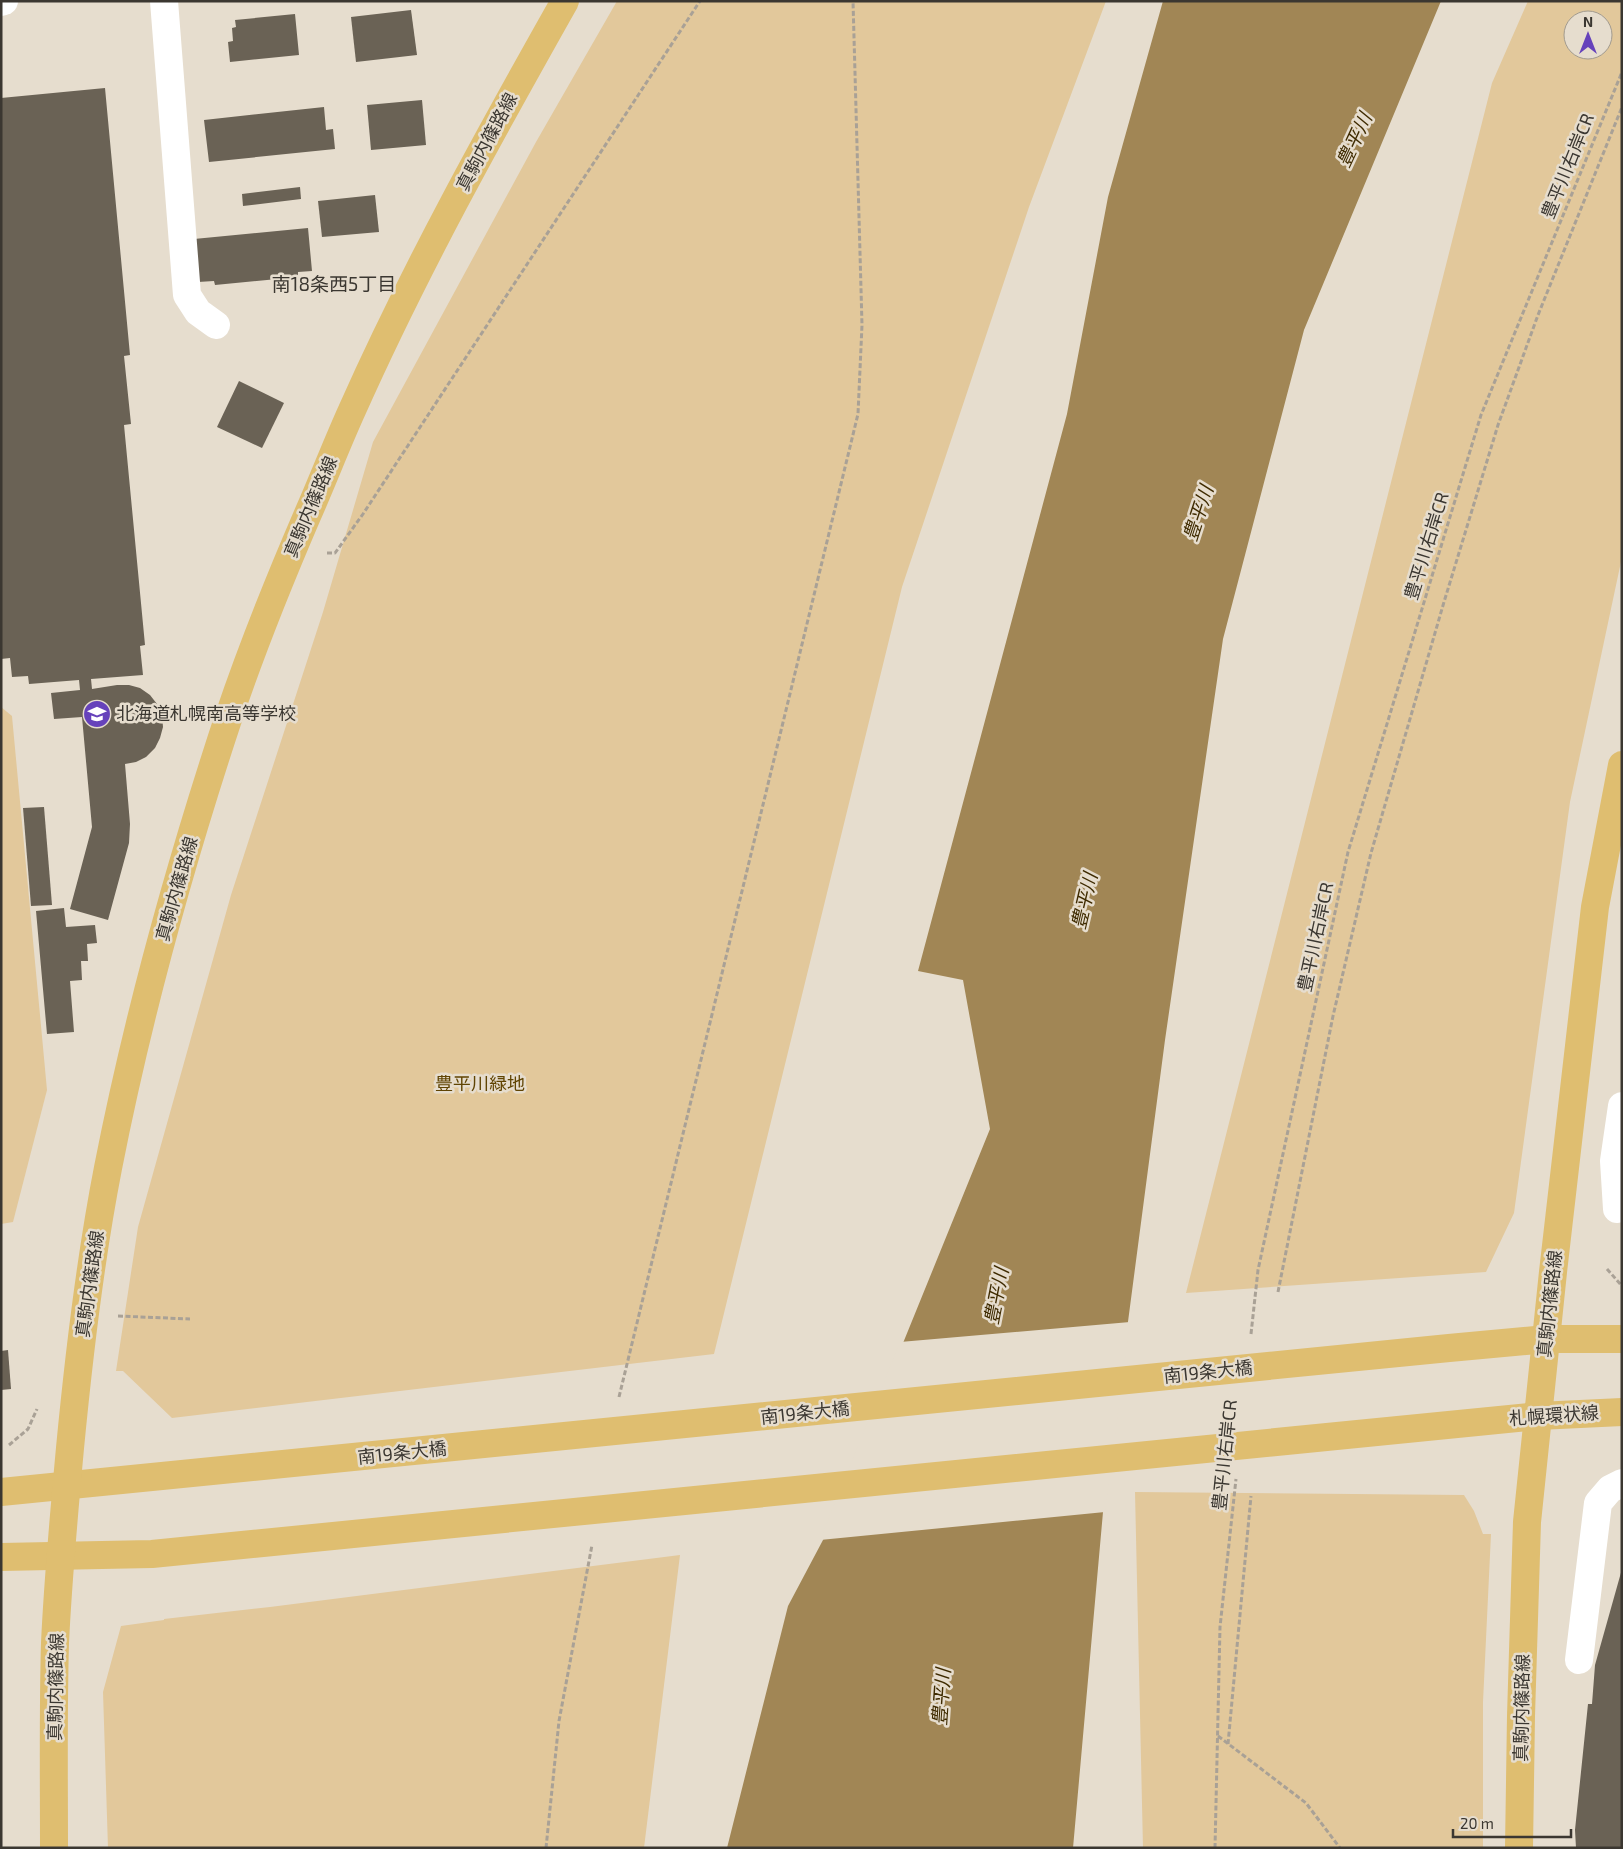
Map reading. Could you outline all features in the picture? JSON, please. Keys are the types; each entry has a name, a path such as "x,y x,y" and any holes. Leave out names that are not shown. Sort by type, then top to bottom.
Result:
{"main road":[{"name":"真駒内篠路線","path":"54,1848 55,1643 66,1486 78,1367 91,1268 107,1171 128,1073 186,853 230,712 282,573 354,407 416,277 512,94 565,1"},
{"name":"真駒内篠路線","path":"1519,1848 1527,1522 1553,1272 1595,907 1622,765"},
{"path":"1546,1340 1622,1339"},
{"name":"南19条大橋","path":"66,1486 1546,1340"},
{"name":"札幌環状線","path":"61,1556 152,1554 1486,1421 1538,1416 1622,1412"},
{"path":"1,1492 66,1486"},
{"path":"1,1557 61,1556"}],"street":[{"path":"164,1 188,295 198,312 216,325"},
{"path":"1620,1208 1614,1160 1622,1106"},
{"path":"1579,1660 1598,1503 1610,1489 1622,1483"}],"path":[{"path":"321,554 335,553 363,514 700,1"},
{"path":"618,1400 858,414 862,325 853,1"},
{"name":"豊平川右岸CR","path":"1251,1339 1258,1270 1348,852 1481,415 1622,72"},
{"path":"1278,1292 1333,1016 1371,853 1444,602 1498,426 1538,315 1622,107"},
{"path":"1607,1268 1622,1286"},
{"path":"115,1315 190,1319"},
{"path":"10,1445 28,1429 38,1406"},
{"name":"豊平川右岸CR","path":"1215,1848 1220,1627 1236,1478"},
{"path":"1228,1744 1251,1496"},
{"path":"546,1848 559,1721 593,1536"},
{"path":"1218,1736 1306,1803 1340,1848"}],"green space":[{"name":"豊平川緑地","path":"617,1 1106,1 1029,207 902,587 714,1354 172,1418 123,1371 116,1371 138,1227 231,895 323,612 373,442 536,142"},
{"path":"1528,1 1622,1 1622,557 1570,802 1514,1213 1486,1272 1186,1293 1492,83"},
{"path":"1,707 12,716 47,1090 13,1222 1,1224"},
{"path":"1135,1492 1464,1495 1474,1511 1483,1534 1491,1534 1483,1702 1483,1848 1143,1848"},
{"path":"680,1555 644,1848 108,1848 103,1692 121,1626 164,1619"}],"water":[{"name":"豊平川","path":"1163,1 1441,1 1304,330 1223,639 1165,1040 1103,1512 1073,1848 727,1848 788,1606 823,1540 990,1129 963,980 918,971 1067,414 1108,197"}],"pier":[{"path":"1130,1322 1105,1512 820,1540 900,1342"}],"building":[{"path":"411,10 417,55 356,62 351,17"},
{"path":"295,14 299,55 230,62 228,42 233,41 232,28 236,27 235,20"},
{"path":"105,88 130,355 124,356 131,424 124,425 145,645 140,646 143,675 91,679 92,689 117,685 129,685 140,688 150,695 157,704 162,715 163,727 155,748 146,757 136,762 125,764 130,824 129,843 108,920 70,909 92,827 82,717 54,719 51,693 80,690 79,680 29,684 28,676 12,677 10,658 1,659 1,98"},
{"path":"422,100 426,145 371,150 367,105"},
{"path":"324,107 326,130 333,129 335,149 209,162 204,120"},
{"path":"300,187 301,199 243,206 242,194"},
{"path":"375,195 379,232 322,237 318,201"},
{"path":"308,228 312,271 298,272 298,277 215,285 214,281 198,282 194,239"},
{"path":"239,381 284,403 262,448 217,427"},
{"path":"44,807 52,905 31,906 23,808"},
{"path":"64,908 66,927 95,925 97,943 87,944 88,961 81,961 82,980 70,981 74,1032 47,1034 36,911"},
{"path":"8,1350 11,1389 1,1390 1,1351"},
{"path":"1622,1569 1622,1848 1576,1848 1575,1830 1588,1704 1592,1704 1595,1665"}],"place":[{"name":"北海道札幌南高等学校","path":"97,714"}],"district":[{"name":"南18条西5丁目","path":"334,284"}]}
